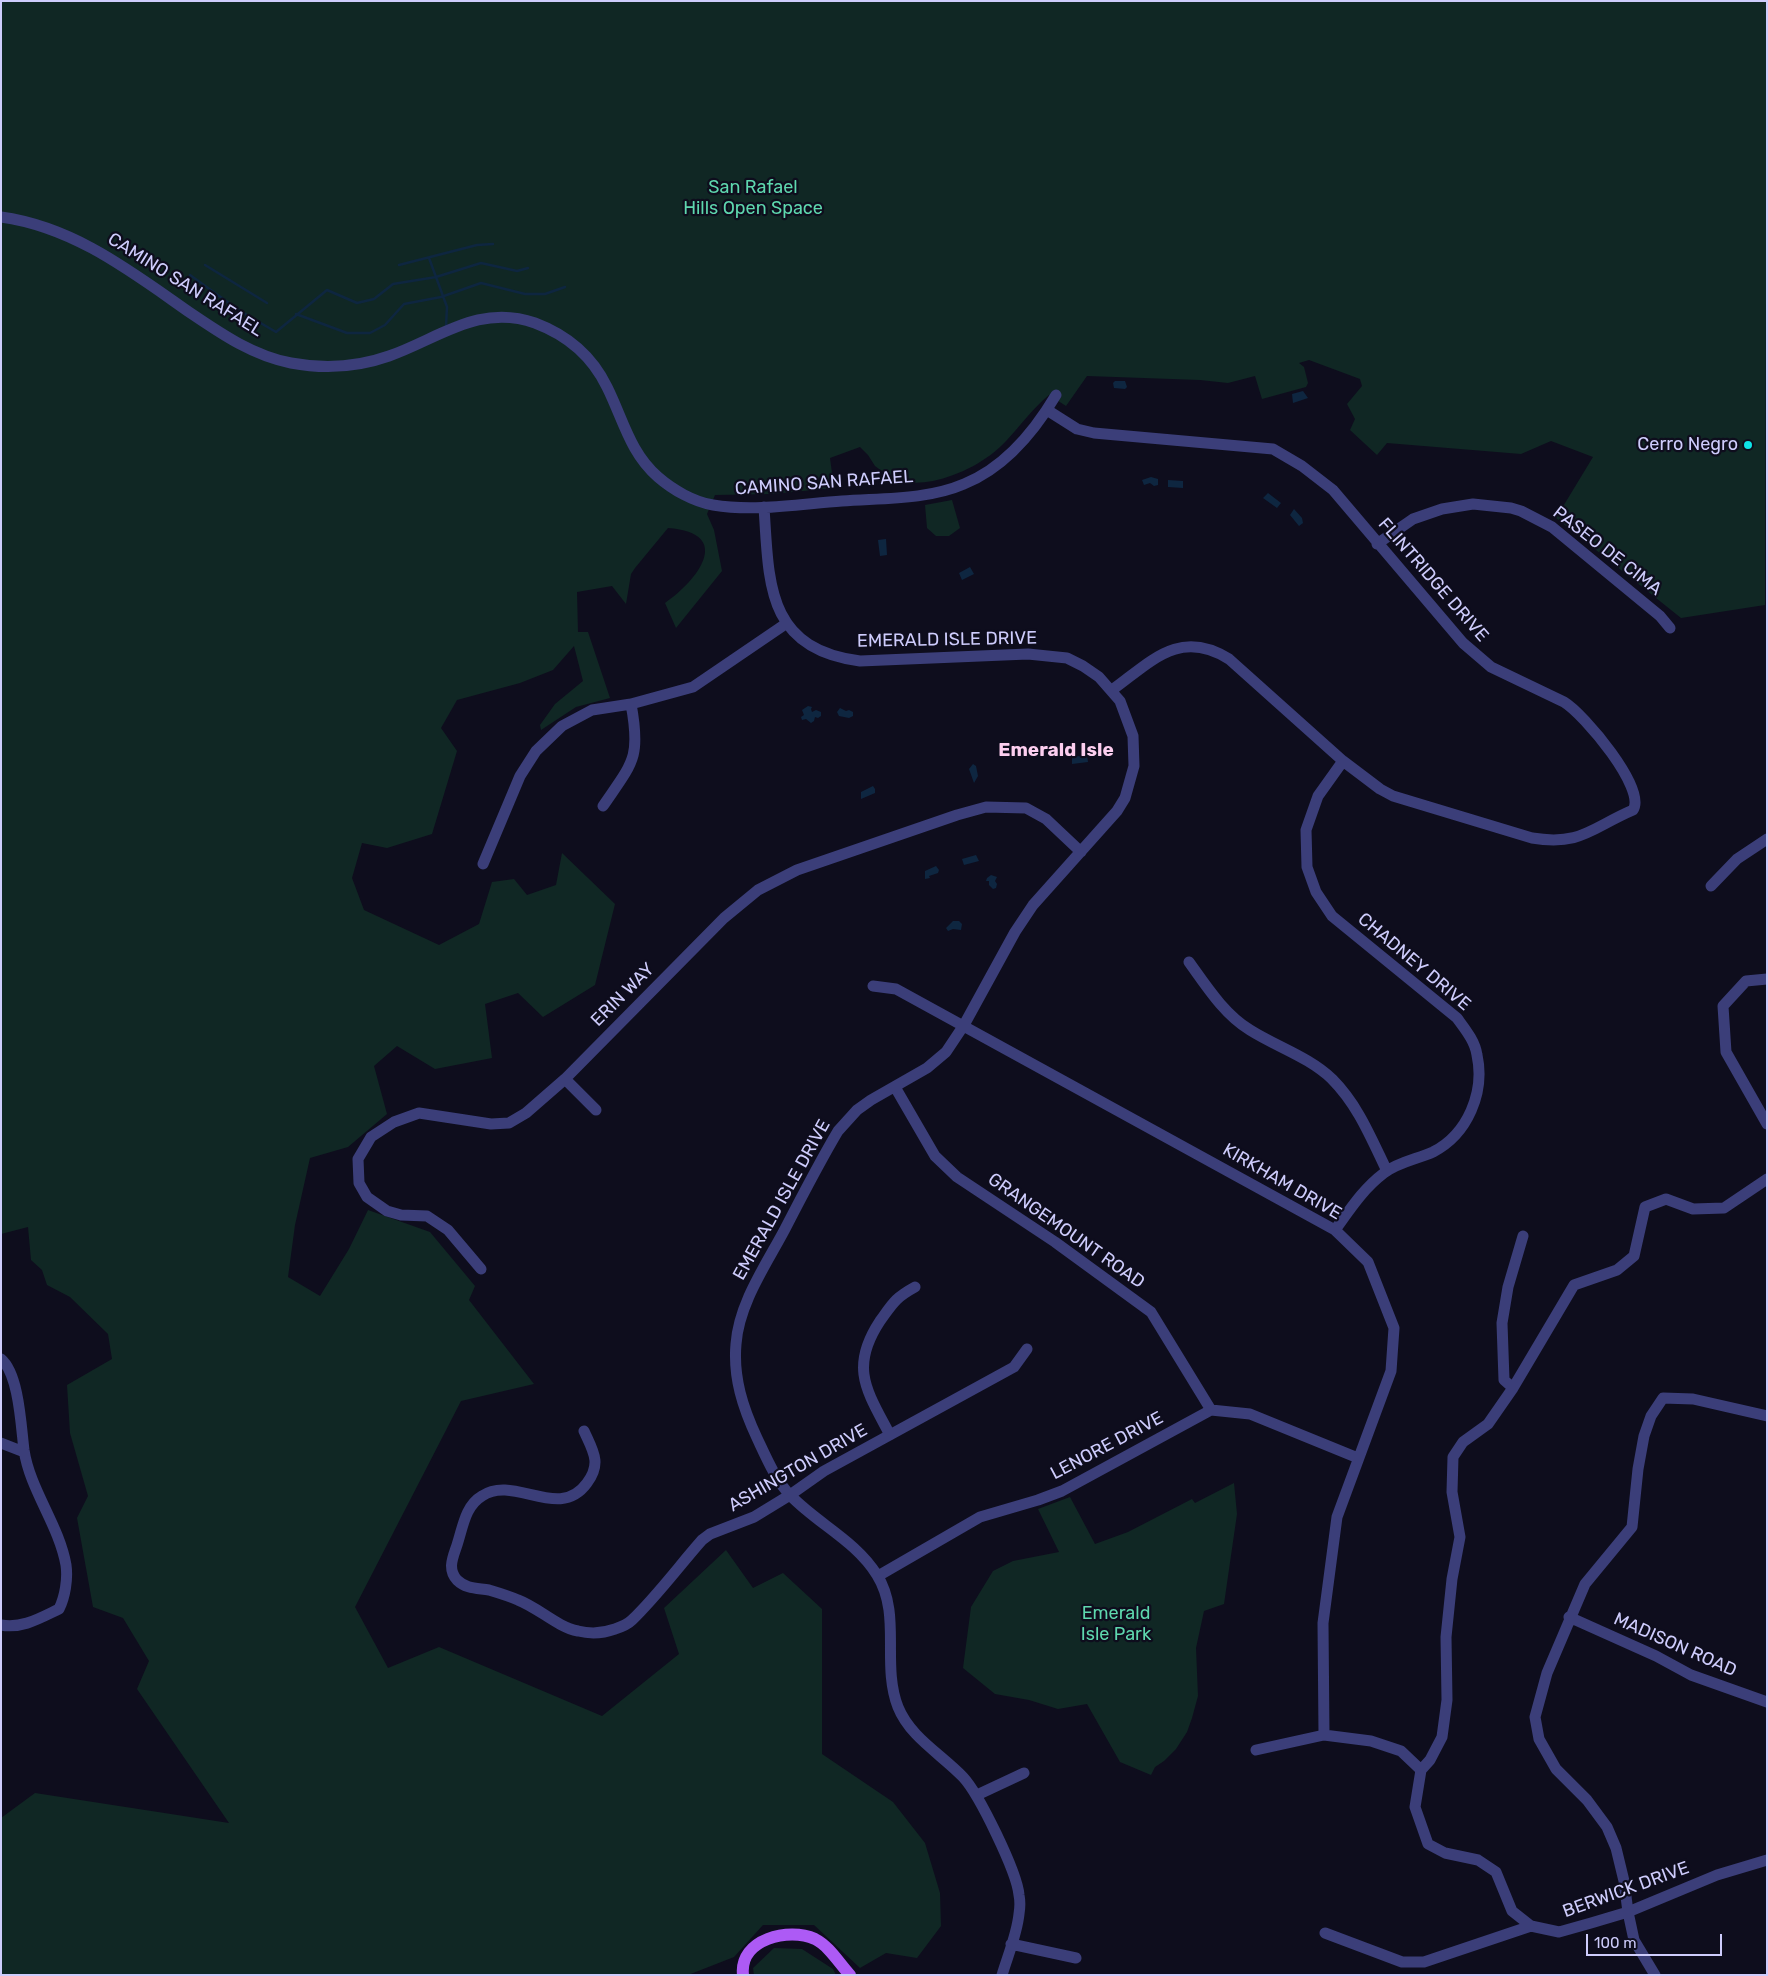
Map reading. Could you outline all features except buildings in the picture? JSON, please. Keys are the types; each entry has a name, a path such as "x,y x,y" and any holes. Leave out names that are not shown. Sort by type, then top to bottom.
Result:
{"main road":[{"path":"743,1975 743,1963 747,1955 761,1942 778,1936 797,1934 817,1940 829,1950 850,1975"}],"street":[{"name":"CAMINO SAN RAFAEL","path":"1,217 50,229 93,248 122,265 229,339 270,358 290,363 330,366 350,365 378,359 474,320 506,317 538,324 553,330 569,340 586,356 607,388 635,451 658,477 681,493 710,505 744,508 764,507 921,495 951,489 981,476 1006,458 1033,428 1056,395"},
{"name":"FLINTRIDGE DRIVE","path":"1047,410 1077,429 1098,434 1272,449 1302,466 1333,490 1463,643 1477,656 1491,667 1564,702 1579,713 1596,732 1618,763 1636,801 1632,810 1580,836 1570,840 1548,840 1532,838 1393,796 1380,789 1343,761 1229,659 1209,649 1192,646 1168,650 1158,655 1112,690"},
{"name":"PASEO DE CIMA","path":"1378,544 1413,520 1442,509 1472,504 1511,508 1552,527 1660,616 1670,628"},
{"name":"EMERALD ISLE DRIVE","path":"764,507 769,579 776,605 796,634 812,646 826,654 842,659 860,661 1028,654 1067,658 1099,677 1112,690 1120,701 1133,736 1134,766 1125,798 1108,823 1033,905 1015,932 964,1025 946,1052 936,1062 857,1110 838,1131 755,1284 739,1325 736,1344 738,1389 744,1410 772,1468 790,1495 854,1547 878,1576 887,1599 891,1620 890,1670 892,1690 899,1709 906,1723 915,1733 965,1779 977,1795 1013,1873 1020,1894 1020,1914 1002,1975"},
{"path":"482,864 520,776 536,751 562,726 592,710 631,704 685,690 702,683 787,623"},
{"path":"604,806 631,764 636,748 636,733 631,704"},
{"name":"CHADNEY DRIVE","path":"1335,1230 1363,1191 1386,1171 1434,1151 1452,1138 1463,1126 1473,1109 1479,1082 1477,1054 1470,1035 1457,1018 1332,916 1316,892 1307,867 1306,830 1318,796 1343,761"},
{"name":"ERIN WAY","path":"481,1269 448,1230 427,1216 401,1215 387,1212 367,1197 359,1183 358,1159 372,1137 394,1122 418,1113 491,1124 509,1122 526,1113 564,1079 724,918 758,890 797,870 957,815 986,807 1026,808 1046,819 1081,852"},
{"path":"1711,886 1737,859 1767,839"},
{"path":"1190,962 1228,1012 1248,1029 1315,1065 1337,1084 1360,1115 1386,1171"},
{"path":"1767,979 1746,981 1723,1006 1726,1052 1767,1124"},
{"name":"KIRKHAM DRIVE","path":"873,986 896,989 1335,1230 1368,1262 1394,1328 1391,1371 1337,1517 1323,1623 1324,1736"},
{"path":"564,1079 596,1110"},
{"name":"GRANGEMOUNT ROAD","path":"895,1087 935,1156 957,1177 1055,1242 1151,1312 1210,1410"},
{"path":"1530,1926 1512,1911 1496,1872 1478,1860 1445,1853 1428,1844 1414,1807 1421,1770 1430,1760 1442,1737 1448,1700 1446,1637 1452,1579 1460,1537 1452,1492 1452,1457 1463,1442 1488,1424 1513,1388 1574,1285 1617,1270 1634,1256 1645,1207 1666,1199 1693,1209 1724,1208 1767,1179"},
{"path":"1513,1388 1504,1380 1502,1323 1508,1287 1523,1236"},
{"path":"890,1435 868,1394 863,1376 864,1357 870,1338 897,1297 915,1286"},
{"name":"ASHINGTON DRIVE","path":"584,1431 596,1458 594,1474 582,1490 566,1498 551,1499 514,1490 494,1489 481,1496 469,1508 451,1564 453,1574 459,1582 469,1587 488,1590 519,1600 577,1631 594,1633 614,1630 631,1621 702,1540 710,1534 754,1517 824,1471 1014,1368 1026,1348"},
{"path":"1,1359 8,1365 14,1382 24,1452 34,1482 59,1542 66,1566 64,1597 59,1609 33,1621 13,1627 1,1625"},
{"path":"1655,1975 1634,1940 1624,1881 1616,1848 1607,1827 1587,1800 1556,1768 1539,1739 1535,1717 1547,1673 1569,1617 1585,1584 1632,1527 1638,1470 1644,1436 1651,1416 1663,1398 1693,1399 1767,1416"},
{"path":"1210,1410 1250,1414 1358,1458"},
{"name":"LENORE DRIVE","path":"878,1576 980,1517 1062,1491 1210,1410"},
{"path":"1,1443 24,1452"},
{"name":"MADISON ROAD","path":"1569,1617 1656,1656 1691,1675 1767,1702"},
{"path":"1256,1750 1324,1736 1371,1741 1401,1751 1421,1770"},
{"path":"977,1795 1024,1773"},
{"name":"BERWICK DRIVE","path":"1530,1926 1560,1932 1628,1912 1717,1875 1767,1860"},
{"path":"1325,1933 1402,1962 1424,1962 1530,1926"},
{"path":"1011,1944 1076,1958"}],"green space":[{"name":"San Rafael Hills Open Space","path":"1,1 1767,1 1765,605 1681,618 1556,518 1593,457 1551,441 1521,454 1387,443 1377,455 1350,430 1355,419 1347,404 1362,386 1360,379 1309,360 1299,363 1304,367 1308,383 1306,387 1262,399 1255,376 1228,383 1200,380 1087,376 1066,406 1049,395 999,448 973,466 943,478 924,482 898,483 875,466 860,447 830,458 834,488 772,494 715,495 707,514 714,530 722,571 676,628 665,603 688,583 698,571 704,559 705,548 700,539 688,532 668,528 631,574 626,604 612,586 577,592 578,632 588,632 610,698 576,707 541,730 540,725 555,704 583,681 574,646 553,670 520,683 457,700 441,728 457,751 432,834 387,848 362,843 352,878 364,910 439,945 479,924 492,882 514,879 527,895 556,885 562,853 615,904 595,985 543,1017 518,993 485,1004 492,1058 435,1069 397,1046 374,1066 387,1114 348,1147 310,1158 295,1225 288,1277 320,1296 349,1249 368,1210 430,1232 475,1286 469,1300 534,1384 461,1401 355,1607 388,1668 439,1647 602,1716 679,1654 664,1608 726,1550 753,1588 783,1573 822,1609 822,1754 893,1802 925,1843 940,1893 941,1926 917,1958 886,1953 860,1968 814,1925 763,1925 734,1957 688,1975 1,1975 1,1818 35,1793 229,1823 137,1689 149,1661 123,1618 93,1607 77,1518 88,1496 70,1433 67,1385 112,1359 108,1334 70,1297 47,1285 42,1270 31,1260 28,1227 1,1234"},
{"path":"952,500 960,528 949,536 936,536 927,528 925,505"},
{"name":"Emerald Isle Park","path":"1234,1483 1237,1514 1224,1604 1204,1611 1196,1648 1198,1696 1192,1718 1187,1732 1176,1749 1155,1767 1151,1775 1120,1762 1087,1704 1058,1709 1029,1700 995,1694 963,1668 971,1607 993,1571 1013,1561 1059,1552 1038,1509 1070,1497 1095,1544 1128,1532 1192,1499 1195,1503"},
{"path":"774,1948 802,1949 833,1969 836,1975 754,1975 753,1968"}],"water":[{"path":"1115,381 1125,381 1127,387 1125,389 1114,388 1113,383"},
{"path":"1303,391 1308,398 1293,403 1292,394"},
{"path":"1151,477 1158,479 1158,485 1154,486 1150,483 1144,485 1142,480"},
{"path":"1168,480 1183,481 1183,488 1168,487"},
{"path":"1268,493 1281,503 1277,508 1263,498"},
{"path":"1294,509 1302,518 1303,523 1299,526 1290,515"},
{"path":"886,539 887,555 880,556 878,540"},
{"path":"970,567 974,574 962,580 959,573"},
{"path":"808,706 812,707 812,712 816,710 821,712 821,716 815,717 811,723 806,719 802,720 801,717 804,715 802,710"},
{"path":"840,708 853,712 853,716 849,718 839,716 837,712"},
{"path":"1087,755 1088,762 1072,764 1072,757"},
{"path":"973,764 976,766 978,776 974,783 969,769"},
{"path":"873,786 875,793 861,799 861,792"},
{"path":"976,855 979,861 964,865 962,859"},
{"path":"936,866 939,870 938,873 925,879 925,871"},
{"path":"991,875 997,877 995,881 997,884 996,888 993,889 989,885 989,881 986,881"},
{"path":"953,921 959,921 962,924 961,930 953,929 948,931 946,928"}],"waterway":[{"path":"399,265 477,245 493,244"},
{"path":"429,258 447,307 446,326"},
{"path":"190,275 240,311 276,332 327,290 357,303 374,299 393,284 436,277 481,263 517,271 528,268"},
{"path":"205,265 267,303"},
{"path":"296,314 347,333 370,333 385,325 404,304 441,297 481,283 525,294 545,294 565,287"}],"place":[{"name":"Cerro Negro","path":"1748,445"}],"district":[{"name":"Emerald Isle","path":"1056,751"}]}
